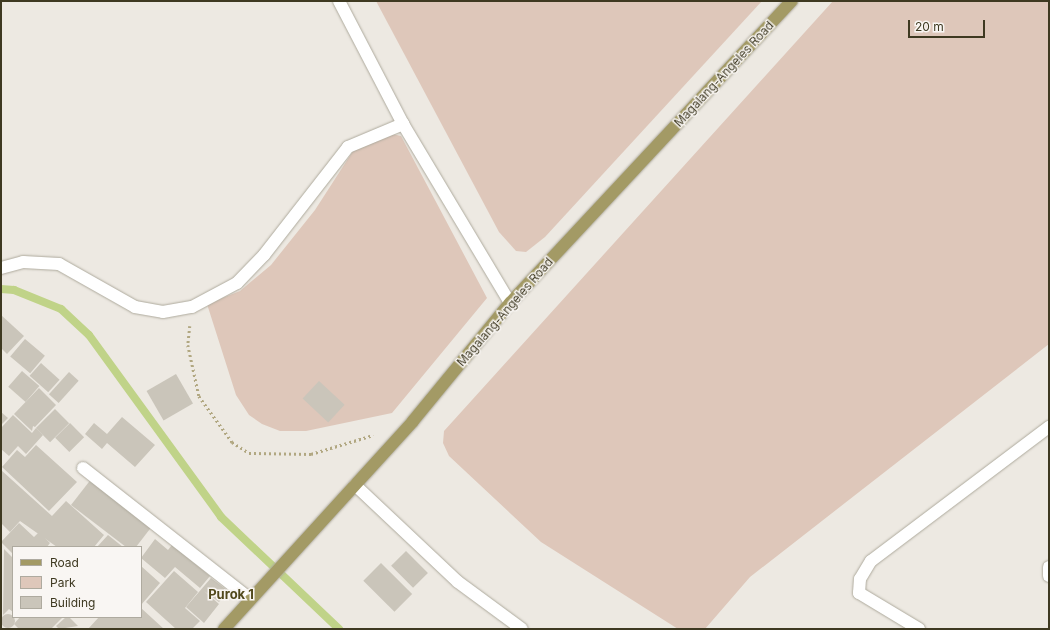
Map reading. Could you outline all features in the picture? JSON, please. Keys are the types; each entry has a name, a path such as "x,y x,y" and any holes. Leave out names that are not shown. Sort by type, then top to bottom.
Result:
{"main road":[{"name":"Magalang-Angeles Road","path":"224,629 413,421 510,303 792,1"}],"street":[{"path":"339,1 403,124 510,303"},
{"path":"1,268 23,262 59,264 136,307 163,312 192,307 237,283 264,256 348,147 403,124"},
{"path":"919,629 859,593 860,579 871,561 1049,427"},
{"path":"84,468 254,595"},
{"path":"356,485 458,582 522,629"},
{"path":"1049,567 1049,576"}],"path":[{"path":"192,307 188,345 199,396 232,442 249,453 311,454 379,433"}],"green space":[{"path":"376,1 762,1 545,237 526,252 516,251 499,232"},
{"path":"833,1 1049,1 1049,344 750,577 705,629 678,629 541,542 449,456 443,443 444,431"},
{"path":"392,134 401,136 487,298 392,413 306,431 280,431 262,424 249,415 236,395 207,304 240,291 271,265 315,210 353,151"}],"building":[{"path":"1,315 24,336 7,354 1,348"},
{"path":"25,339 45,356 30,373 10,357"},
{"path":"41,363 60,380 48,392 30,376"},
{"path":"22,371 39,386 26,402 8,387"},
{"path":"69,372 79,381 59,403 49,394"},
{"path":"176,374 193,403 164,420 147,391"},
{"path":"319,381 345,405 328,422 303,399"},
{"path":"39,388 56,405 35,427 33,426 32,431 14,414"},
{"path":"55,409 69,423 50,442 36,428"},
{"path":"1,412 8,418 1,425"},
{"path":"13,415 32,433 36,428 43,435 26,454 18,446 9,456 1,449 1,428"},
{"path":"122,417 155,445 135,467 107,443 102,449 85,434 94,423 107,434"},
{"path":"70,423 84,437 69,452 55,438"},
{"path":"36,445 77,482 49,511 2,467 17,450 25,457"},
{"path":"1,470 52,516 66,501 104,535 95,546 56,546 20,521 10,532 1,523"},
{"path":"92,478 153,525 137,546 125,546 71,505"},
{"path":"19,523 34,537 39,532 50,543 48,546 12,546 12,553 1,542"},
{"path":"108,535 122,546 98,546"},
{"path":"155,539 168,550 172,545 210,576 200,588 175,567 165,578 142,559 142,557"},
{"path":"4,549 12,557 12,611 9,609 3,615"},
{"path":"406,551 428,573 413,588 391,566"},
{"path":"381,563 412,594 394,612 363,581"},
{"path":"142,567 160,583 142,604"},
{"path":"174,571 198,592 185,608 200,621 192,629 176,629 146,602"},
{"path":"211,578 228,591 219,602 204,591 219,604 204,623 186,607"},
{"path":"142,609 164,629 88,629 98,618 142,618"},
{"path":"5,614 11,614 12,618 15,618 15,624 11,628 5,628 1,624 1,618"},
{"path":"19,618 62,618 51,629 19,629 14,624"},
{"path":"65,618 70,618 78,626 59,629 56,626"}],"waterway":[{"path":"1,289 14,290 61,309 89,335 221,517 339,629"}],"district":[{"name":"Purok 1","path":"231,594"}]}
